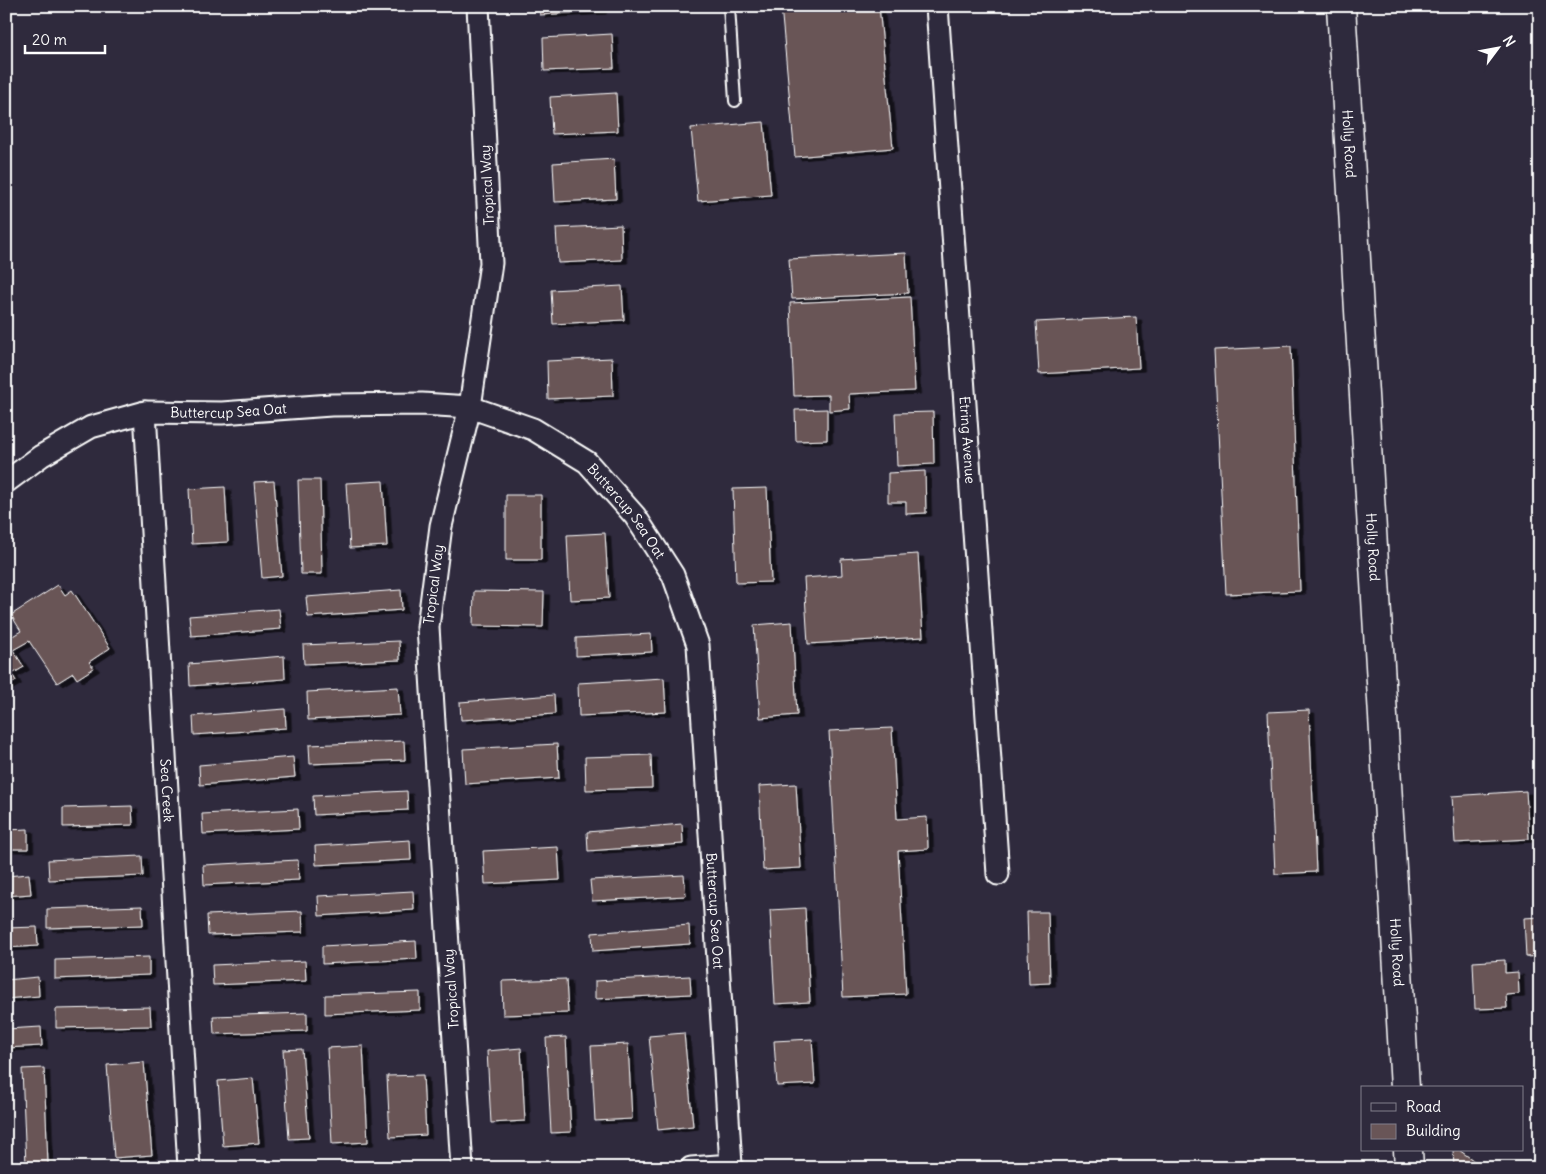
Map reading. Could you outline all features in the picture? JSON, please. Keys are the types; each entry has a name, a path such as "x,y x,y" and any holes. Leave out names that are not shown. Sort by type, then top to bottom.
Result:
{"main road":[{"name":"Holly Road","path":"1341,6 1404,1086"},
{"path":"1408,1152 1409,1168"}],"street":[{"name":"Tropical Way","path":"462,1168 428,627 442,526 470,407 491,263 478,6"},
{"name":"Etring Avenue","path":"937,6 998,874"},
{"name":"Buttercup Sea Oat","path":"6,482 41,456 91,427 144,412 222,413 331,405 422,404 470,407 533,429 587,462 634,516 673,575 698,645 731,1165 691,1168"},
{"name":"Sea Creek","path":"144,412 189,1168"}],"lane":[{"path":"729,6 735,101"}],"building":[{"path":"539,6 601,6 601,11 540,15"},
{"path":"781,6 879,6 893,148 795,157"},
{"path":"612,34 614,68 544,71 543,38"},
{"path":"616,93 618,131 552,134 550,97"},
{"path":"764,122 771,195 698,201 691,128"},
{"path":"614,159 616,199 555,202 553,163"},
{"path":"621,225 622,260 558,263 556,228"},
{"path":"906,253 908,293 792,299 789,259"},
{"path":"622,286 624,320 553,324 551,290"},
{"path":"910,297 915,391 849,394 850,409 829,411 829,395 794,396 790,303"},
{"path":"1136,317 1139,368 1039,374 1036,322"},
{"path":"1291,346 1300,591 1226,594 1214,350"},
{"path":"612,358 613,396 548,399 547,361"},
{"path":"827,409 827,440 796,441 795,410"},
{"path":"933,412 934,464 897,466 895,413"},
{"path":"925,471 926,513 906,514 906,502 888,502 888,473"},
{"path":"298,480 320,480 322,574 301,574"},
{"path":"274,481 282,576 262,578 254,482"},
{"path":"383,481 387,546 350,548 346,483"},
{"path":"225,487 228,542 192,544 189,489"},
{"path":"767,488 771,582 736,583 733,489"},
{"path":"506,495 541,495 541,560 506,560"},
{"path":"605,533 609,598 570,600 567,535"},
{"path":"918,554 923,637 808,644 804,578 842,575 841,559"},
{"path":"58,585 65,595 72,590 110,648 89,662 94,668 77,679 73,673 57,683 29,641 13,650 24,667 12,674 16,681 6,687 6,640 21,631 11,615"},
{"path":"401,590 402,610 308,617 306,597"},
{"path":"474,591 544,592 543,627 473,626"},
{"path":"279,609 281,629 191,636 189,616"},
{"path":"792,622 797,715 760,718 754,625"},
{"path":"651,634 652,652 576,656 576,638"},
{"path":"399,641 400,660 304,664 303,645"},
{"path":"284,656 285,679 190,686 189,664"},
{"path":"664,678 666,712 579,716 578,683"},
{"path":"398,687 400,715 308,720 307,692"},
{"path":"554,695 555,714 461,720 460,702"},
{"path":"285,709 286,728 194,735 193,716"},
{"path":"1309,710 1316,872 1275,874 1268,712"},
{"path":"892,728 897,819 927,817 928,849 898,851 906,994 843,997 829,731"},
{"path":"404,741 405,760 310,764 309,745"},
{"path":"557,744 559,778 465,784 463,749"},
{"path":"651,755 652,788 586,790 585,757"},
{"path":"293,757 295,777 200,785 199,765"},
{"path":"796,784 801,868 763,870 759,786"},
{"path":"407,791 408,810 314,815 313,796"},
{"path":"1526,791 1529,839 1455,843 1452,796"},
{"path":"132,806 133,825 63,827 63,808"},
{"path":"298,809 299,829 203,834 202,814"},
{"path":"682,824 683,844 588,851 587,832"},
{"path":"28,829 28,849 6,849 6,830"},
{"path":"410,840 411,860 316,865 315,846"},
{"path":"558,847 560,880 485,884 483,851"},
{"path":"142,856 143,876 49,880 48,860"},
{"path":"298,860 299,880 204,885 203,865"},
{"path":"29,874 31,894 6,896 6,876"},
{"path":"684,875 686,896 592,901 590,880"},
{"path":"413,891 414,910 319,916 318,896"},
{"path":"142,906 143,925 47,928 47,909"},
{"path":"805,908 810,1002 775,1004 770,910"},
{"path":"302,911 303,932 208,935 207,915"},
{"path":"1027,912 1048,912 1050,983 1029,984"},
{"path":"1540,917 1540,956 1526,957 1524,918"},
{"path":"689,925 690,944 593,951 592,933"},
{"path":"37,927 38,946 6,948 6,928"},
{"path":"416,941 417,959 322,964 322,946"},
{"path":"149,957 149,975 55,979 55,960"},
{"path":"1505,960 1505,973 1518,972 1519,994 1506,995 1507,1008 1475,1009 1473,962"},
{"path":"305,961 306,981 213,985 212,965"},
{"path":"690,976 691,994 595,999 595,981"},
{"path":"38,977 39,996 6,999 6,980"},
{"path":"566,979 568,1013 503,1015 502,981"},
{"path":"420,992 420,1010 325,1014 325,995"},
{"path":"150,1007 151,1026 56,1028 56,1009"},
{"path":"307,1013 307,1031 214,1034 213,1016"},
{"path":"41,1027 42,1046 6,1048 6,1029"},
{"path":"684,1033 693,1126 658,1130 649,1036"},
{"path":"566,1037 571,1132 551,1133 546,1038"},
{"path":"812,1039 815,1084 777,1086 774,1041"},
{"path":"628,1044 632,1119 595,1121 591,1046"},
{"path":"363,1046 368,1142 332,1144 327,1048"},
{"path":"521,1048 525,1121 491,1123 487,1051"},
{"path":"302,1049 309,1138 289,1139 283,1050"},
{"path":"144,1062 152,1155 114,1158 107,1065"},
{"path":"44,1068 48,1164 26,1165 22,1069"},
{"path":"423,1075 426,1135 390,1137 387,1076"},
{"path":"253,1078 259,1143 223,1146 218,1081"},
{"path":"1453,1152 1462,1152 1484,1168 1454,1168"}]}
